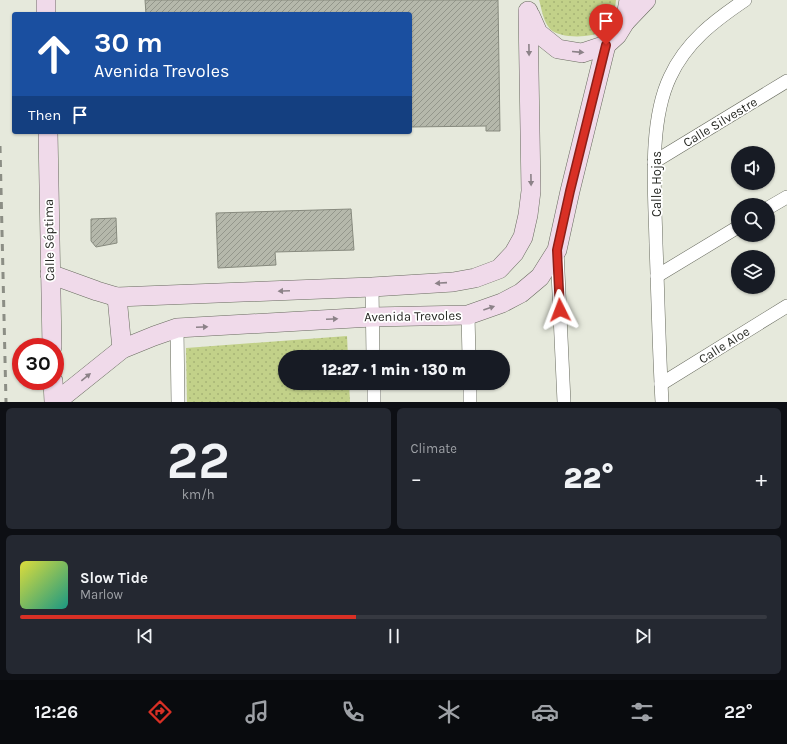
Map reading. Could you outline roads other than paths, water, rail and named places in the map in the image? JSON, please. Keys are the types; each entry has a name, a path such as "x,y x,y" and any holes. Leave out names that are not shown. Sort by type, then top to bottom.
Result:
{"street":[{"path":"46,0 46,12"},
{"path":"625,22 629,0"},
{"path":"528,5 538,34 558,49 582,53 606,45 617,35 625,22 646,0"},
{"name":"Calle Hojas","path":"662,402 654,162 661,100 669,78 677,63 698,36 724,14 745,0"},
{"path":"50,274 117,297 372,287 453,282 475,278 499,269 514,253 523,237 531,191 528,5"},
{"name":"Avenida Trevoles","path":"55,402 122,349 177,328 372,317 468,315 502,303 521,293 540,277 557,250 606,45"},
{"name":"Calle Silvestre","path":"654,162 787,81"},
{"name":"Calle Séptima","path":"48,134 52,338"},
{"path":"775,204 787,197"},
{"path":"657,276 731,231"},
{"path":"557,250 564,402"},
{"path":"372,287 373,350"},
{"path":"117,297 122,349"},
{"name":"Calle Aloe","path":"661,384 787,306"},
{"path":"468,315 469,350"},
{"path":"177,328 178,402"},
{"path":"54,390 55,402"},
{"path":"374,390 374,402"},
{"path":"470,390 470,402"}],"railway":[{"path":"0,146 6,402"}]}
